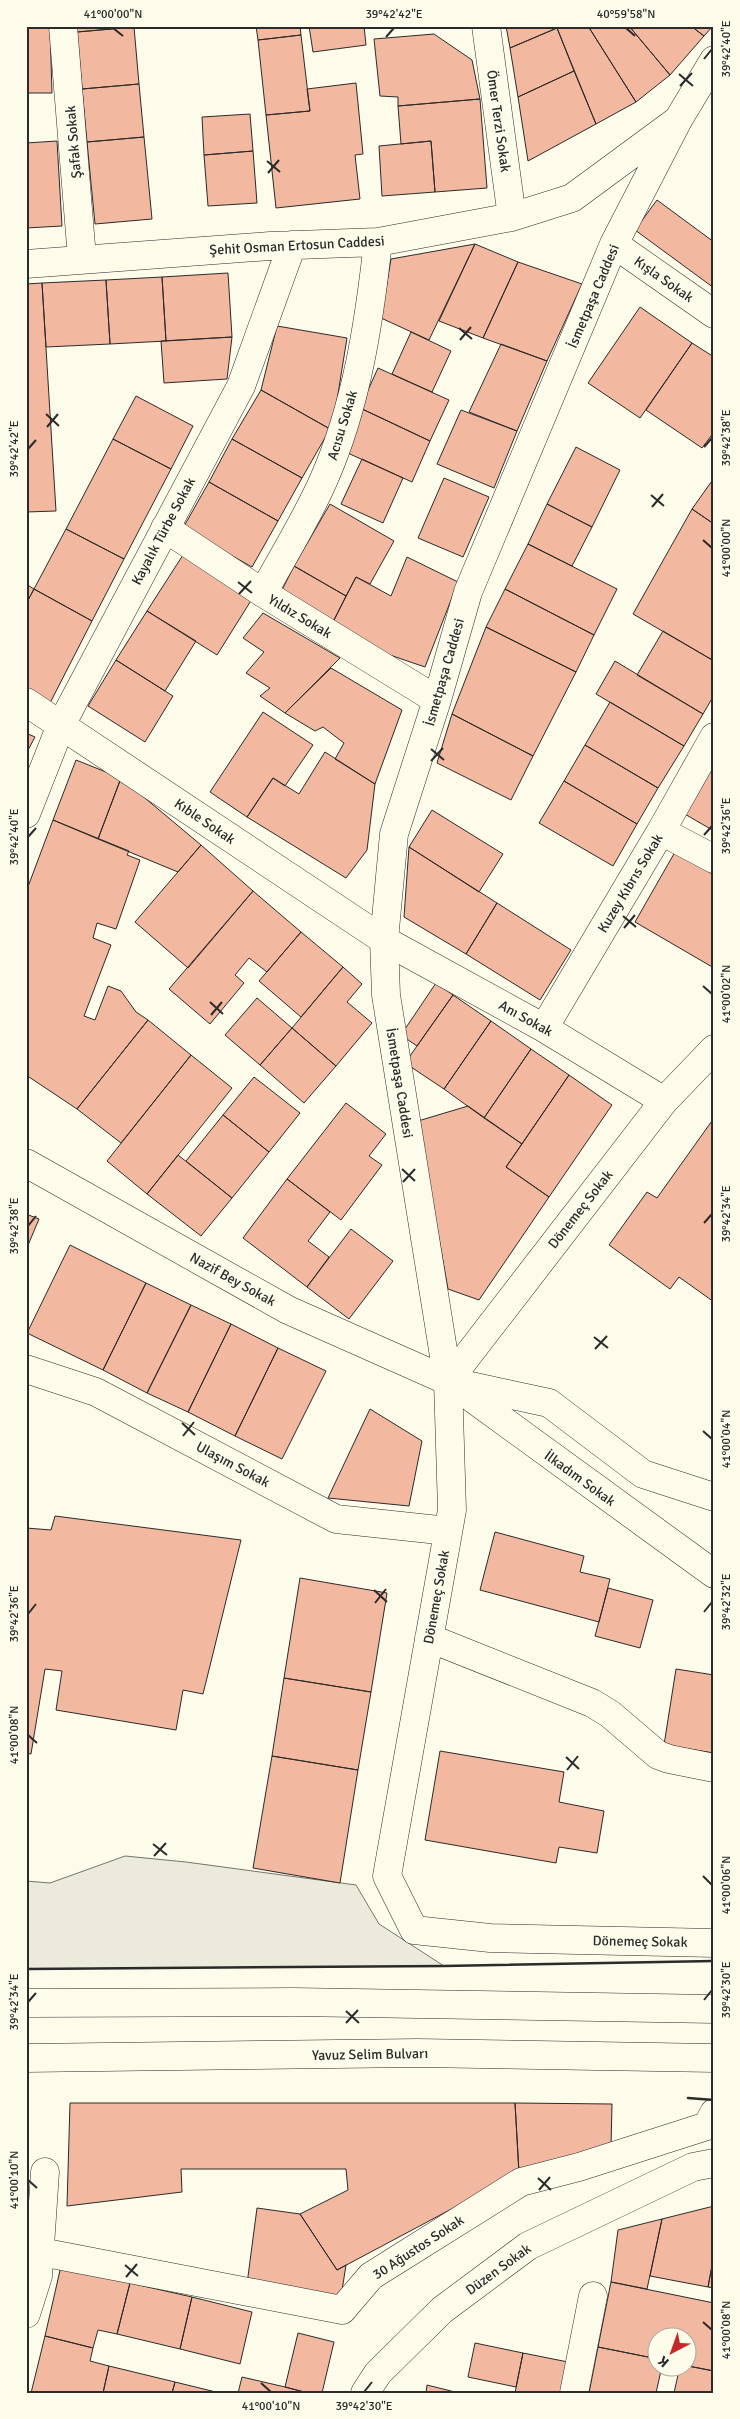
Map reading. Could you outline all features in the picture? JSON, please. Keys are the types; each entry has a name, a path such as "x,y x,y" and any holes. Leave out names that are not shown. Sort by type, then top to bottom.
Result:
{"street":[{"name":"Şafak Sokak","path":"63,26 82,258"},
{"name":"Ömer Terzi Sokak","path":"486,26 512,217"},
{"name":"Şehit Osman Ertosun Caddesi","path":"26,264 82,258 292,245 378,242 512,217 572,198 678,120 714,60"},
{"name":"İsmetpaşa Caddesi","path":"448,1380 386,995 384,940 394,834 437,700 468,592 614,244 678,120"},
{"name":"Acısu Sokak","path":"263,594 324,480 347,418 369,323 378,242"},
{"name":"Kışla Sokak","path":"614,244 714,314"},
{"name":"Kayalık Türbe Sokak","path":"26,814 61,725 241,386 292,245"},
{"name":"Yıldız Sokak","path":"165,528 263,594 437,700"},
{"name":"Kıble Sokak","path":"26,702 384,940"},
{"name":"Kuzey Kıbrıs Sokak","path":"544,1028 661,831 714,736"},
{"path":"661,831 714,859"},
{"name":"Anı Sokak","path":"384,940 544,1028 664,1101"},
{"name":"Dönemeç Sokak","path":"714,1049 664,1101 448,1380 452,1510 387,1876 414,1930 490,1938 714,1943"},
{"name":"Nazif Bey Sokak","path":"26,1163 288,1310 448,1380"},
{"name":"Ulaşım Sokak","path":"26,1369 96,1392 336,1519 448,1531"},
{"path":"448,1380 549,1403 643,1474 714,1497"},
{"name":"İlkadım Sokak","path":"448,1380 714,1574"},
{"path":"429,1638 592,1703 610,1714 658,1755 669,1760 714,1768"},
{"path":"26,2003 294,2002 714,2010"},
{"name":"Yavuz Selim Bulvarı","path":"26,2058 418,2053 714,2058"},
{"name":"30 Ağustos Sokak","path":"41,2252 342,2310 371,2276 521,2182 579,2167 711,2120"},
{"name":"Düzen Sokak","path":"365,2393 378,2373 442,2310 528,2246 692,2167 714,2163"},
{"path":"26,2314 38,2276 45,2172"},
{"path":"574,2393 593,2296"}],"shaded area":[{"path":"125,1856 186,1862 356,1885 379,1924 444,1966 26,1969 26,1881 50,1883"}],"building":[{"path":"26,26 50,26 52,93 26,93"},
{"path":"76,26 134,26 134,27 77,32"},
{"path":"256,26 300,26 301,35 258,40"},
{"path":"309,26 364,26 366,45 313,52"},
{"path":"506,26 556,26 557,28 510,48"},
{"path":"560,26 588,26 636,102 596,124 557,28"},
{"path":"588,26 629,26 670,75 636,102"},
{"path":"629,26 691,26 704,36 670,75"},
{"path":"691,26 713,26 704,36"},
{"path":"134,27 139,84 82,89 77,32"},
{"path":"557,28 574,71 518,97 510,48"},
{"path":"434,34 472,60 480,99 398,106 398,97 380,96 374,39"},
{"path":"301,35 310,111 266,115 258,40"},
{"path":"574,71 596,124 528,161 518,97"},
{"path":"356,83 363,154 355,155 360,199 276,208 266,115 310,111 307,89"},
{"path":"139,84 144,137 87,142 82,89"},
{"path":"480,99 487,188 435,192 431,141 401,144 398,106"},
{"path":"250,114 253,151 204,155 202,117"},
{"path":"144,137 152,219 95,224 87,142"},
{"path":"57,141 62,226 26,228 26,143"},
{"path":"431,141 435,192 382,196 379,146"},
{"path":"253,151 257,203 208,206 204,155"},
{"path":"657,200 714,242 714,288 635,230"},
{"path":"475,244 518,262 483,338 439,321"},
{"path":"475,244 429,340 381,318 391,259"},
{"path":"518,262 582,284 547,361 483,338"},
{"path":"228,273 232,337 166,341 162,277"},
{"path":"162,277 166,341 110,344 106,280"},
{"path":"106,280 110,344 46,347 42,283"},
{"path":"42,283 56,511 26,512 26,284"},
{"path":"640,307 692,343 640,418 588,383"},
{"path":"277,326 347,338 337,400 330,429 261,390"},
{"path":"411,332 451,351 432,392 392,374"},
{"path":"232,337 227,379 164,383 161,341"},
{"path":"692,343 714,357 714,432 702,448 646,410"},
{"path":"501,344 547,361 517,431 469,412"},
{"path":"378,368 449,400 430,441 360,408"},
{"path":"261,390 330,429 302,478 232,439"},
{"path":"136,396 193,426 171,469 113,439"},
{"path":"360,408 430,441 412,482 341,450"},
{"path":"461,410 517,431 494,488 437,464"},
{"path":"113,439 171,469 124,559 66,529"},
{"path":"232,439 302,478 278,521 209,482"},
{"path":"576,447 620,470 592,527 547,504"},
{"path":"362,459 403,478 383,523 341,504"},
{"path":"444,478 489,497 463,557 418,538"},
{"path":"714,478 714,524 692,509"},
{"path":"209,482 278,521 252,567 183,528"},
{"path":"330,504 394,541 370,584 356,577 346,596 294,566"},
{"path":"547,504 592,527 572,566 528,544"},
{"path":"692,509 714,524 714,661 633,614"},
{"path":"66,529 124,559 92,621 34,589"},
{"path":"528,544 617,589 594,635 505,589"},
{"path":"183,555 252,599 217,655 147,611"},
{"path":"407,557 458,582 425,667 387,654 333,622 356,577 391,596"},
{"path":"294,566 346,596 333,622 281,592"},
{"path":"26,584 34,589 26,604"},
{"path":"34,589 92,621 50,703 26,688 26,604"},
{"path":"505,589 594,635 576,672 486,627"},
{"path":"147,611 196,641 165,691 116,660"},
{"path":"263,613 340,658 285,713 260,696 270,688 246,673 264,652 243,638"},
{"path":"486,627 576,672 533,756 452,714"},
{"path":"663,631 714,661 714,695 703,714 637,675"},
{"path":"116,660 173,696 145,742 88,706"},
{"path":"615,661 703,714 684,746 596,694"},
{"path":"331,668 402,710 375,784 335,759 344,743 323,727 315,731 285,713"},
{"path":"610,702 684,746 658,788 585,745"},
{"path":"263,712 313,745 285,786 273,778 247,817 210,792"},
{"path":"452,714 533,756 511,800 437,763"},
{"path":"26,733 35,737 26,754"},
{"path":"585,745 658,788 637,824 564,781"},
{"path":"325,752 375,784 367,850 346,878 247,817 273,778 299,794"},
{"path":"76,760 121,778 98,839 53,820"},
{"path":"714,760 714,831 683,813"},
{"path":"121,778 201,845 178,872 98,839"},
{"path":"564,781 637,824 613,866 539,823"},
{"path":"432,810 503,854 479,892 409,847"},
{"path":"53,820 129,851 127,855 140,860 116,929 97,923 93,938 111,945 84,1016 95,1020 108,986 121,991 136,1012 148,1020 77,1109 26,1075 26,892"},
{"path":"201,845 253,891 188,968 135,922"},
{"path":"409,847 497,903 466,954 404,917"},
{"path":"675,852 714,875 714,968 635,922"},
{"path":"253,891 301,932 267,972 249,958 235,975 244,983 210,1024 169,989"},
{"path":"497,903 571,950 540,1000 466,954"},
{"path":"301,932 343,967 301,1017 259,981"},
{"path":"343,967 362,984 347,1002 372,1023 336,1066 292,1028"},
{"path":"436,983 453,995 417,1046 401,1035"},
{"path":"453,995 491,1021 444,1089 405,1063"},
{"path":"257,998 292,1028 260,1065 225,1035"},
{"path":"148,1020 191,1055 121,1143 77,1109"},
{"path":"491,1021 531,1049 484,1118 444,1089"},
{"path":"292,1028 336,1066 304,1103 260,1065"},
{"path":"531,1049 569,1075 522,1144 484,1118"},
{"path":"191,1055 232,1088 147,1194 107,1161"},
{"path":"569,1075 612,1105 549,1197 506,1167"},
{"path":"254,1077 300,1113 269,1152 223,1115"},
{"path":"346,1103 386,1134 369,1156 382,1165 341,1220 287,1179"},
{"path":"468,1106 522,1144 506,1167 549,1197 479,1300 448,1289 418,1121"},
{"path":"223,1115 269,1152 232,1198 186,1161"},
{"path":"714,1118 714,1302 679,1277 670,1289 609,1245 647,1192 657,1198"},
{"path":"178,1155 232,1198 201,1236 147,1194"},
{"path":"287,1179 330,1212 308,1241 329,1257 307,1287 243,1238"},
{"path":"26,1214 39,1219 26,1250"},
{"path":"351,1229 393,1261 349,1319 307,1287"},
{"path":"70,1245 146,1283 103,1370 27,1333"},
{"path":"146,1283 191,1305 147,1393 103,1370"},
{"path":"191,1305 231,1324 188,1412 147,1393"},
{"path":"231,1324 278,1348 235,1436 188,1412"},
{"path":"278,1348 326,1371 282,1459 235,1436"},
{"path":"370,1409 422,1441 409,1506 328,1498"},
{"path":"55,1516 241,1540 203,1694 183,1690 176,1730 56,1710 62,1671 45,1669 31,1754 26,1753 26,1528 51,1530"},
{"path":"495,1532 584,1556 580,1572 610,1579 599,1622 480,1590"},
{"path":"300,1578 387,1593 371,1692 284,1678"},
{"path":"608,1588 653,1600 640,1648 595,1636"},
{"path":"676,1669 714,1675 714,1753 664,1745"},
{"path":"284,1678 371,1692 358,1770 272,1756"},
{"path":"440,1751 564,1772 559,1802 604,1811 597,1853 559,1847 556,1863 425,1840"},
{"path":"272,1756 358,1770 340,1883 253,1868"},
{"path":"70,2103 515,2103 519,2173 337,2270 300,2214 348,2190 346,2169 181,2169 182,2192 67,2206"},
{"path":"515,2103 612,2104 611,2147 519,2173"},
{"path":"714,2206 714,2255 708,2287 650,2276 662,2219"},
{"path":"257,2208 300,2214 337,2270 346,2265 341,2297 247,2284"},
{"path":"662,2219 647,2289 611,2282 618,2230"},
{"path":"714,2255 714,2288 708,2287"},
{"path":"61,2266 130,2283 117,2334 98,2330 93,2348 45,2336"},
{"path":"611,2282 714,2303 714,2371 698,2368 698,2326 648,2326 648,2357 598,2347"},
{"path":"130,2283 192,2297 180,2349 117,2334"},
{"path":"192,2297 252,2312 240,2364 180,2349"},
{"path":"298,2333 334,2342 322,2393 308,2393 285,2387"},
{"path":"45,2336 93,2348 90,2361 109,2366 103,2393 31,2393"},
{"path":"475,2343 523,2353 516,2387 468,2377"},
{"path":"598,2347 648,2357 648,2376 660,2376 656,2393 589,2393"},
{"path":"523,2353 568,2362 562,2393 515,2393"},
{"path":"109,2366 175,2382 172,2393 103,2393"},
{"path":"698,2368 714,2371 714,2393 674,2393 678,2376 698,2376"},
{"path":"242,2377 285,2387 308,2393 238,2393"},
{"path":"175,2382 220,2393 172,2393"},
{"path":"427,2385 459,2393 426,2393"}],"wall":[{"path":"26,1969 444,1966 714,1961"},
{"path":"688,2098 714,2100"}]}
